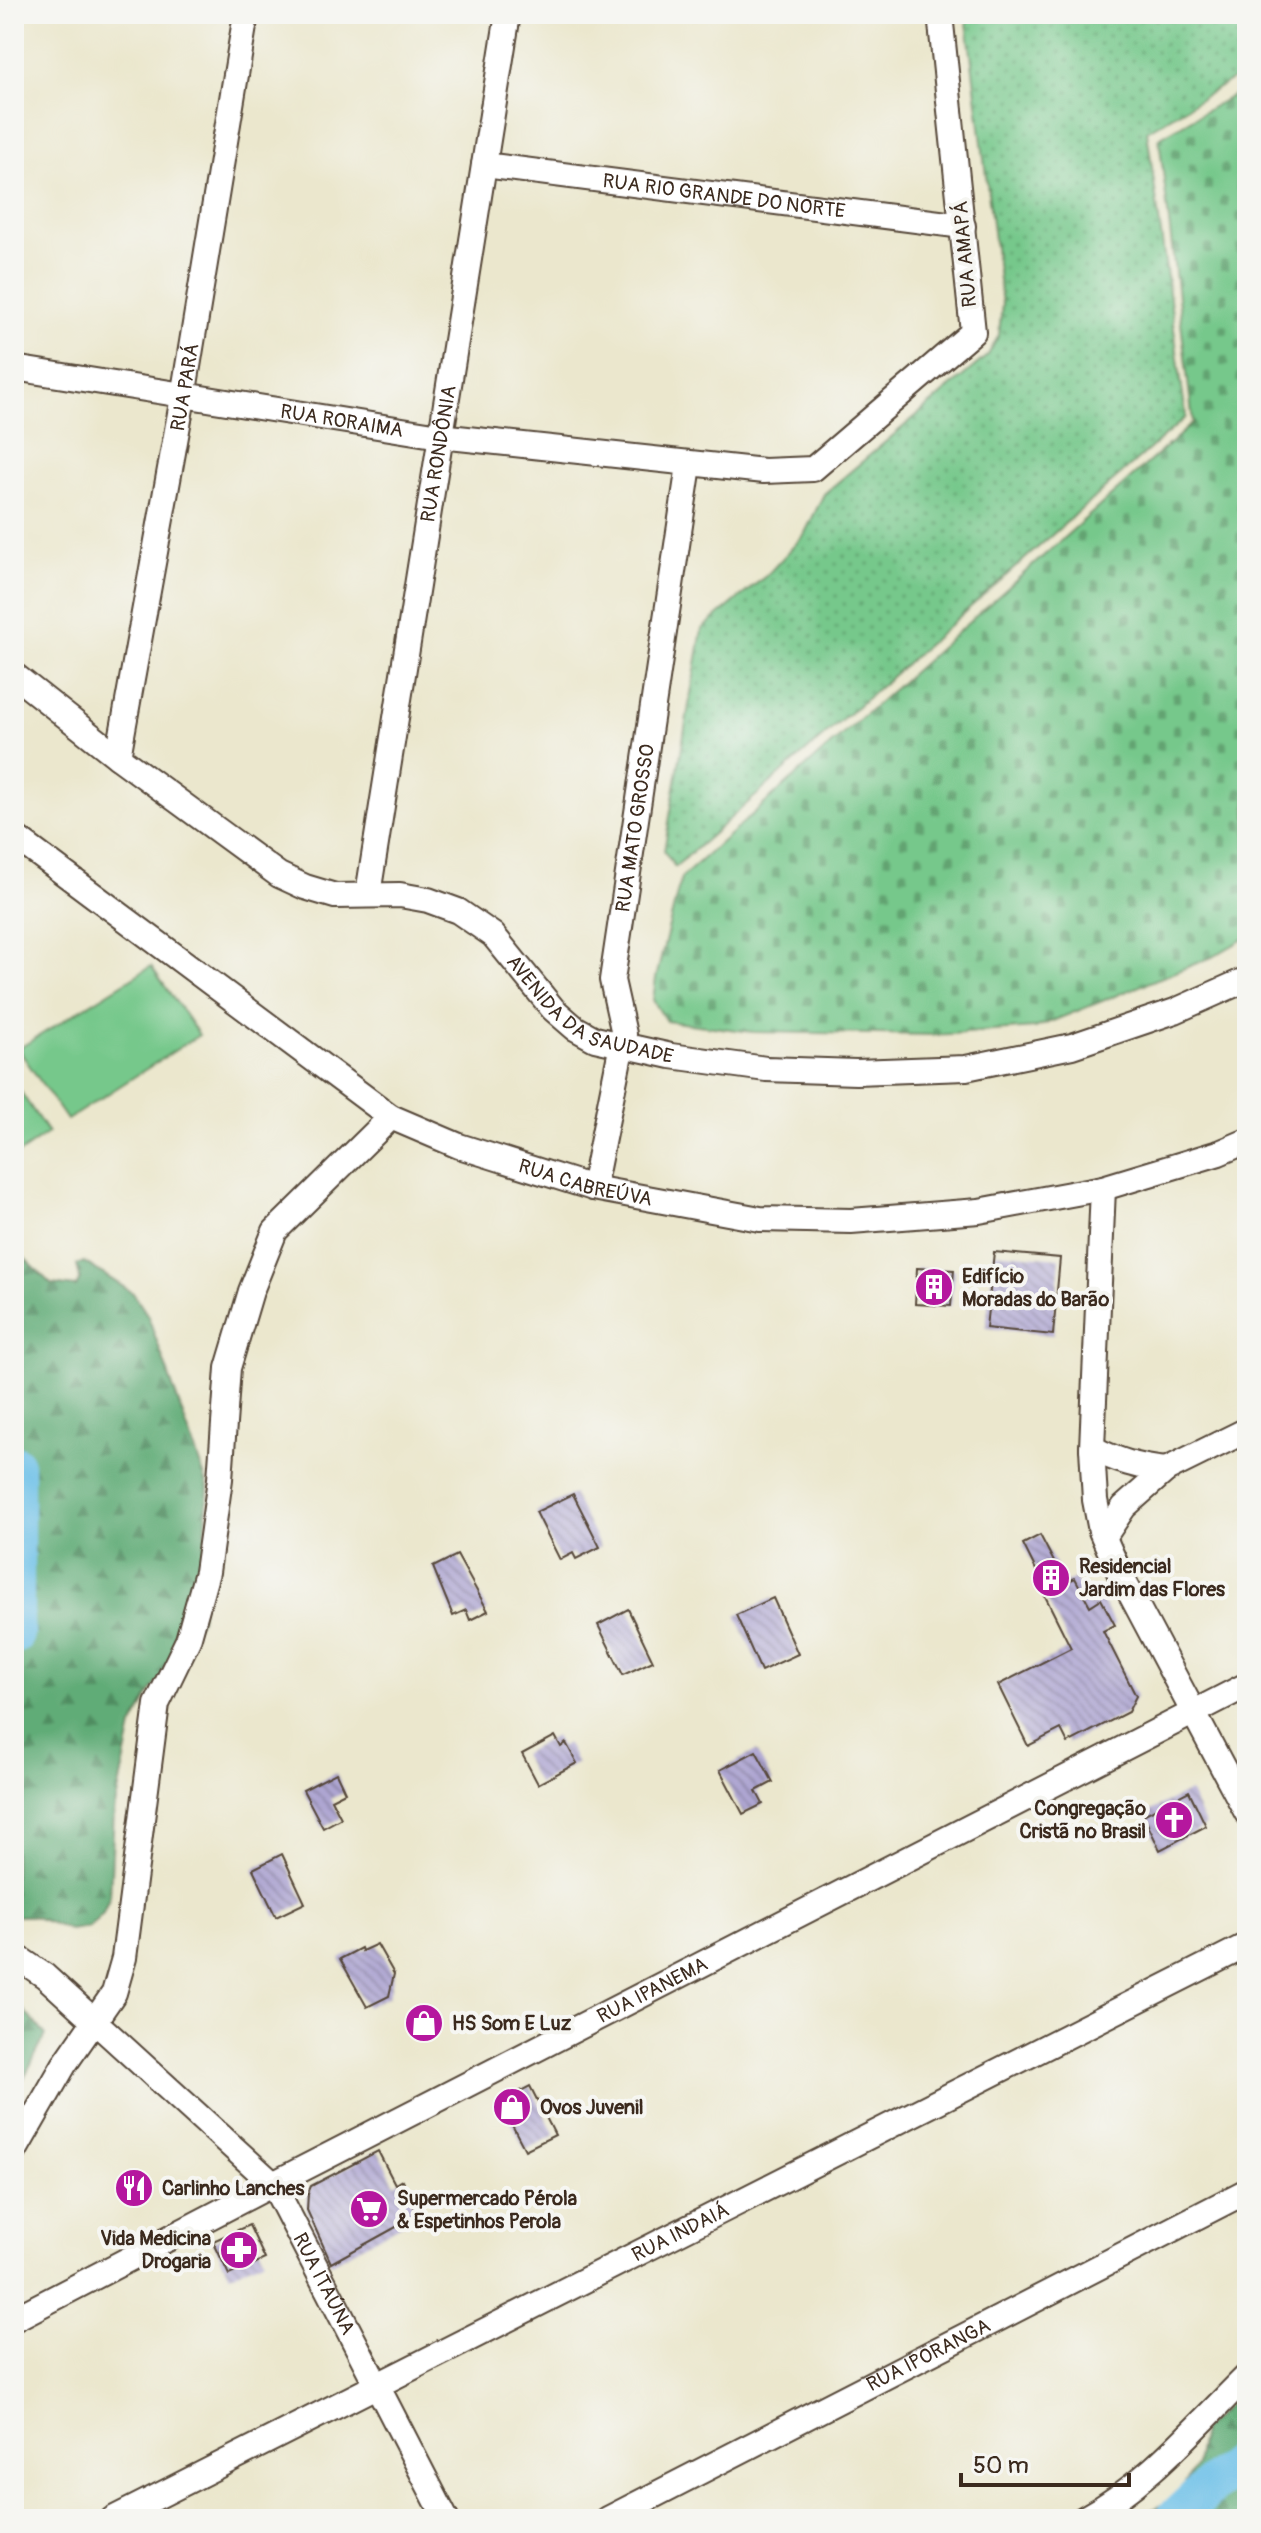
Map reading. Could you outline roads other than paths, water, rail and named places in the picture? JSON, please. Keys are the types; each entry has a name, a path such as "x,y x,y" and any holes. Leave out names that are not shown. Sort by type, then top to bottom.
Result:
{"street":[{"name":"RUA PARÁ","path":"118,757 183,397 246,14"},
{"name":"RUA RONDÔNIA","path":"368,894 508,14"},
{"name":"RUA AMAPÁ","path":"813,469 973,332 940,14"},
{"name":"RUA RIO GRANDE DO NORTE","path":"484,165 963,226"},
{"name":"RUA RORAIMA","path":"14,368 440,436 689,465 764,471 813,469"},
{"name":"RUA MATO GROSSO","path":"593,1188 624,1034 612,980 689,465"},
{"name":"AVENIDA DA SAUDADE","path":"14,675 118,757 279,875 335,896 400,895 428,900 458,911 493,935 553,1009 595,1039 671,1056 766,1069 856,1072 966,1068 1072,1046 1175,1011 1247,979"},
{"name":"RUA CABREÚVA","path":"14,836 391,1117 459,1146 593,1188 760,1219 851,1221 979,1211 1103,1188 1219,1153 1247,1141"},
{"path":"14,2152 64,2065 114,1993 124,1958 157,1704 188,1640 207,1572 220,1479 228,1368 251,1291 275,1231 391,1117"},
{"path":"1103,1188 1092,1448 1095,1500 1104,1537 1120,1574 1247,1813"},
{"path":"1104,1537 1124,1507 1166,1470 1247,1430"},
{"path":"1092,1448 1120,1462 1166,1470"},
{"name":"RUA IPANEMA","path":"14,2319 1247,1685"},
{"name":"RUA INDAIÁ","path":"113,2519 1247,1945"},
{"name":"RUA ITAÚNA","path":"14,1955 45,1976 273,2184 446,2519"},
{"name":"RUA IPORANGA","path":"608,2519 1247,2191"},
{"path":"1083,2519 1112,2503 1150,2471 1247,2376"}],"waterway":[{"path":"14,1465 14,1634"},
{"path":"1175,2519 1247,2457"}],"place":[{"name":"Edifício Moradas do Barão","path":"934,1287"},
{"name":"Residencial Jardim das Flores","path":"1051,1578"},
{"name":"Congregação Cristã no Brasil","path":"1174,1820"},
{"name":"HS Som E Luz","path":"424,2023"},
{"name":"Ovos Juvenil","path":"512,2107"},
{"name":"Carlinho Lanches","path":"134,2188"},
{"name":"Supermercado Pérola & Espetinhos Perola","path":"369,2209"},
{"name":"Vida Medicina Drogaria","path":"239,2250"}]}
